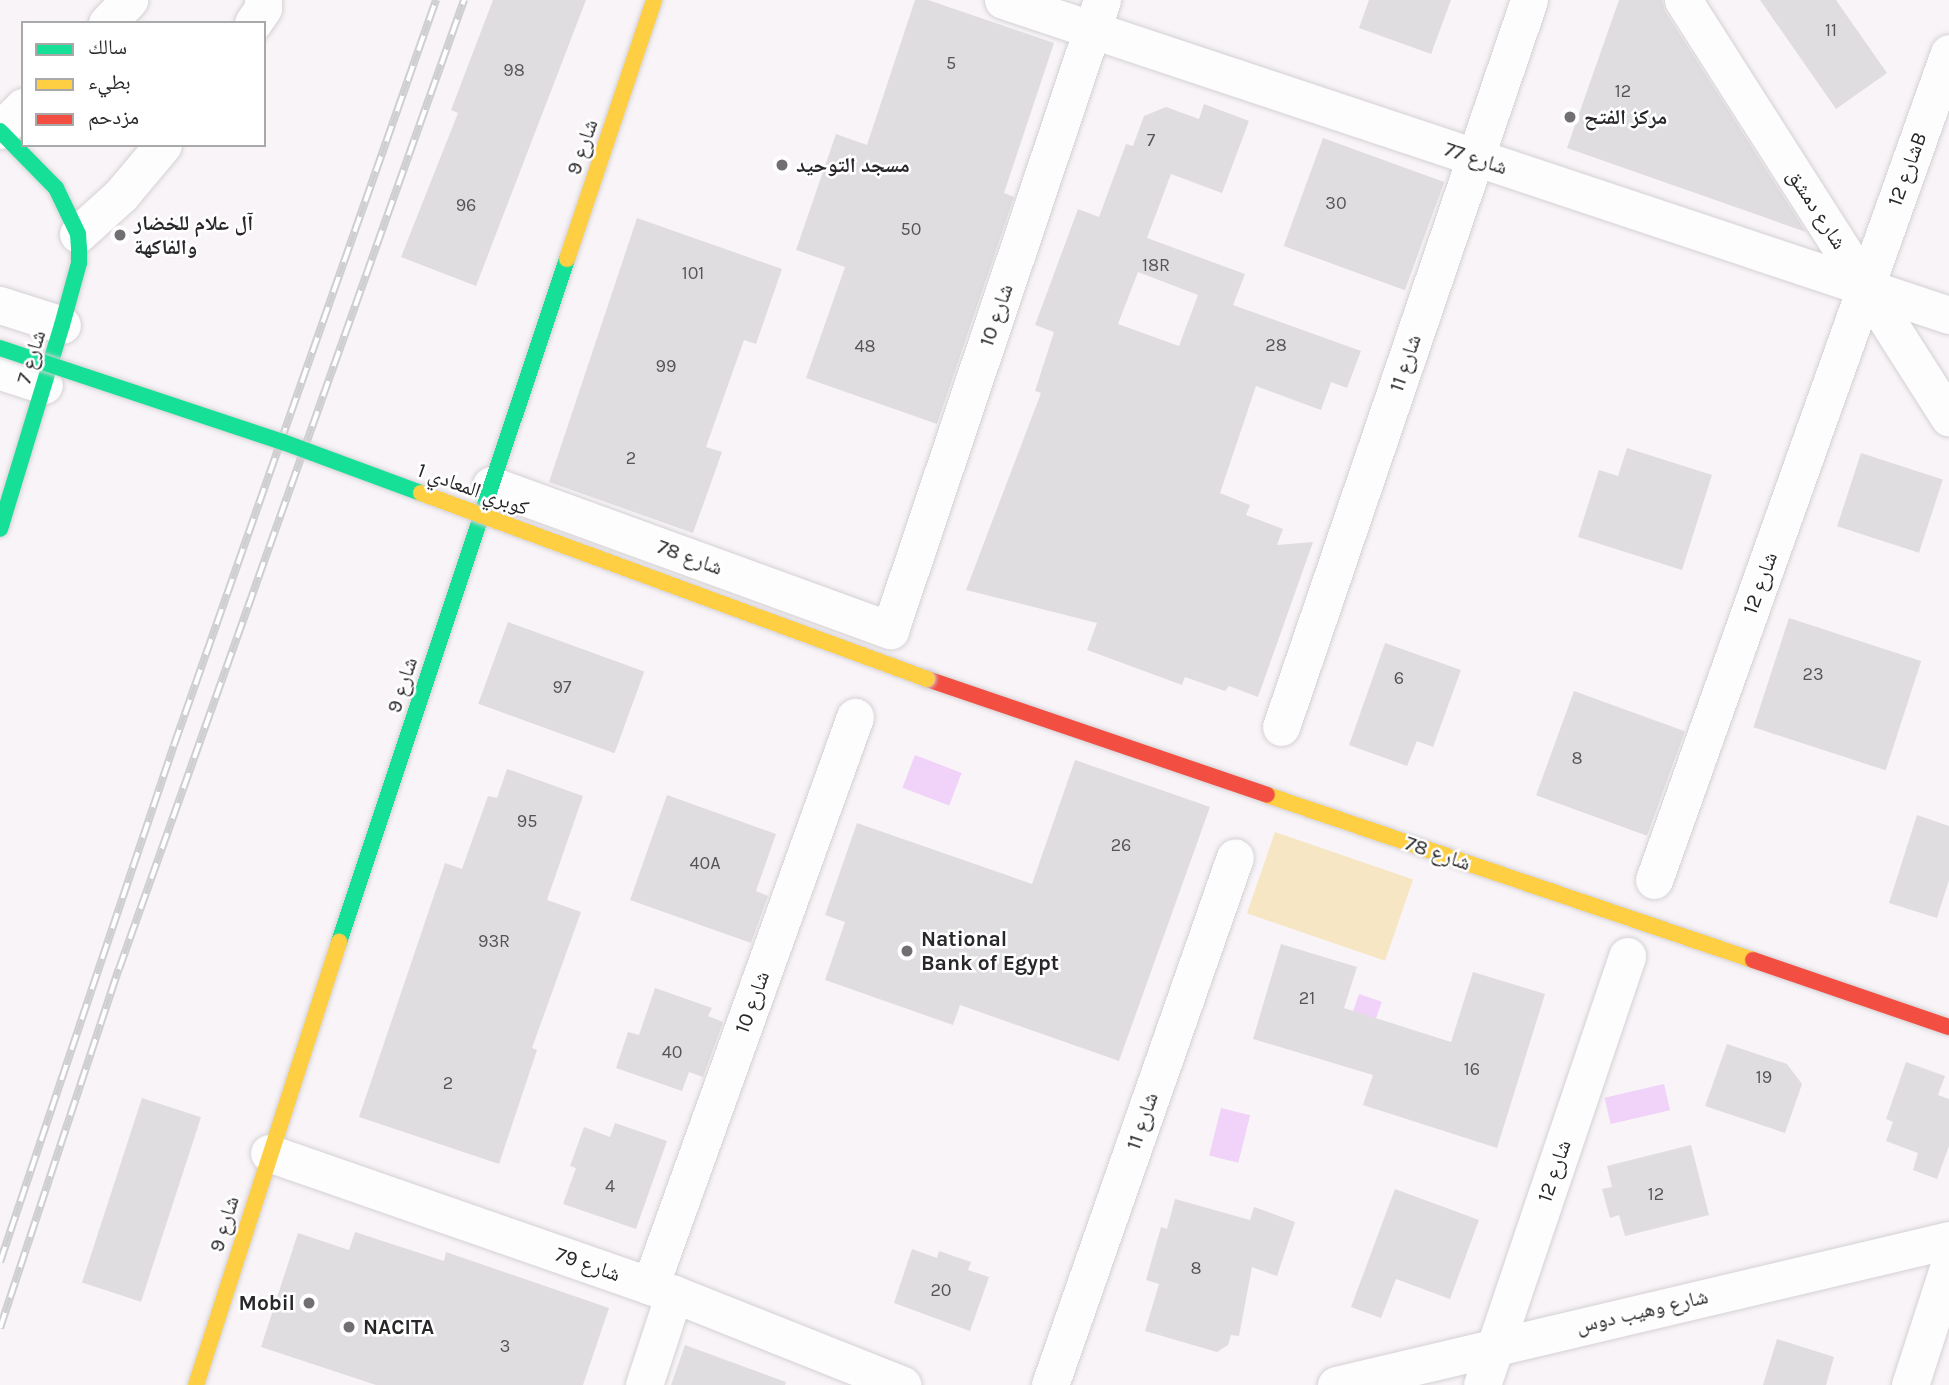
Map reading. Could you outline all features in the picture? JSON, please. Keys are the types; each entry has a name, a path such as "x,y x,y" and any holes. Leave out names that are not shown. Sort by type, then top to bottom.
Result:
{"street":[{"path":"109,21 129,0"},
{"name":"شارع 9","path":"196,1385 268,1153 654,0"},
{"name":"شارع 77","path":"1003,0 1097,15 1475,158 1949,315"},
{"name":"شارع 11","path":"1280,727 1530,0"},
{"name":"شارع دمشق","path":"1683,0 1949,418"},
{"name":"شارع 10","path":"890,630 1097,15"},
{"name":"شارع 12B","path":"1866,286 1949,53"},
{"path":"21,109 0,131 56,188 68,208 78,234 121,195 161,147"},
{"name":"شارع 7","path":"0,529 79,263 78,234"},
{"name":"شارع 12","path":"1654,880 1866,286"},
{"path":"0,305 62,325"},
{"name":"كوبري المعادي 1","path":"0,348 283,442 927,679"},
{"path":"0,370 44,384"},
{"name":"شارع 78","path":"491,485 890,630"},
{"name":"شارع 78","path":"927,679 1949,1027"},
{"name":"شارع 10","path":"644,1385 662,1290 855,717"},
{"name":"شارع 11","path":"1050,1385 1235,857"},
{"name":"شارع 12","path":"1482,1385 1627,956"},
{"name":"شارع 79","path":"268,1153 662,1290 904,1385"},
{"name":"شارع وهيب دوس","path":"1336,1385 1495,1345 1949,1240"},
{"path":"1910,1385 1949,1265"}],"shaded area":[{"path":"915,755 962,773 949,806 902,788"},
{"path":"1275,832 1413,880 1385,961 1247,913"},
{"path":"1359,994 1382,1002 1367,1044 1344,1037"},
{"path":"1664,1084 1670,1110 1611,1124 1605,1098"},
{"path":"1221,1108 1250,1115 1238,1163 1209,1156"}],"building":[{"path":"493,0 586,0 476,286 401,257 458,113 451,110"},
{"path":"915,0 928,0 1054,43 1004,193 1014,197 937,424 806,378 845,267 796,250 836,134 867,145"},
{"path":"1369,0 1451,0 1431,54 1359,28"},
{"path":"1619,0 1662,0 1665,11 1806,232 1567,148"},
{"path":"1760,0 1836,0 1887,73 1836,109"},
{"path":"1204,104 1249,121 1222,193 1171,174 1147,238 1245,274 1233,305 1361,351 1347,388 1331,382 1321,410 1256,386 1220,493 1250,505 1246,515 1283,529 1277,545 1313,542 1258,697 1229,686 1225,691 1185,677 1182,685 1087,650 1097,623 966,590 1041,393 1035,391 1054,332 1035,325 1078,209 1099,217 1126,144 1133,146 1144,116 1166,107 1199,119","holes":["1138,272 1198,295 1179,346 1118,324"]},
{"path":"1323,138 1444,182 1405,290 1284,246"},
{"path":"637,218 782,269 756,344 744,340 706,447 722,452 693,533 549,482"},
{"path":"1627,448 1712,475 1682,570 1578,537 1599,470 1618,476"},
{"path":"1861,453 1943,480 1919,553 1837,526"},
{"path":"1789,618 1921,661 1886,770 1753,727"},
{"path":"508,622 644,672 614,753 478,704"},
{"path":"1385,643 1461,670 1433,747 1417,741 1407,766 1349,745"},
{"path":"1574,691 1685,731 1647,836 1536,795"},
{"path":"1075,760 1210,807 1119,1061 960,1005 953,1025 825,980 845,922 825,915 857,823 1032,884"},
{"path":"507,769 583,796 547,900 581,912 532,1048 537,1050 499,1164 359,1117 445,863 462,869 488,796 497,798"},
{"path":"667,795 776,834 756,891 768,896 751,943 630,900"},
{"path":"1917,815 1949,826 1949,880 1937,918 1889,903"},
{"path":"1281,944 1357,967 1344,1008 1451,1042 1473,972 1545,994 1497,1148 1363,1105 1373,1075 1253,1039"},
{"path":"655,988 712,1008 708,1016 723,1022 703,1077 689,1072 682,1091 616,1068 628,1032 639,1035"},
{"path":"1727,1044 1787,1064 1802,1084 1785,1133 1705,1106"},
{"path":"1906,1062 1945,1076 1938,1095 1949,1099 1949,1146 1937,1179 1913,1170 1918,1153 1886,1141 1893,1122 1886,1119"},
{"path":"142,1098 201,1117 141,1302 82,1283"},
{"path":"615,1123 667,1141 636,1229 563,1204 576,1168 570,1166 584,1127 610,1137"},
{"path":"1691,1145 1709,1215 1625,1236 1619,1215 1610,1218 1602,1189 1612,1187 1607,1166"},
{"path":"1395,1189 1479,1220 1450,1299 1396,1279 1381,1318 1351,1307"},
{"path":"1175,1199 1250,1220 1254,1207 1295,1222 1277,1276 1252,1267 1239,1336 1231,1335 1228,1345 1217,1352 1145,1331 1159,1284 1146,1280 1161,1227 1167,1229"},
{"path":"355,1232 444,1261 446,1252 609,1308 583,1385 376,1385 261,1347 298,1233 349,1250"},
{"path":"912,1249 937,1258 939,1251 971,1262 968,1270 989,1277 970,1331 894,1303"},
{"path":"1777,1339 1834,1357 1826,1385 1763,1385"},
{"path":"685,1345 786,1382 785,1385 671,1385"}],"railway":[{"path":"0,1262 174,745 436,0"},
{"path":"0,1328 119,969 464,0"}],"traffic: fast":[{"path":"0,131 56,188 78,234 79,249 79,263 62,325 0,529"},
{"path":"339,942 567,259"},
{"path":"0,348 283,442 421,493"}],"traffic: slow":[{"path":"567,259 654,0"},
{"path":"421,493 927,679"},
{"path":"1267,795 1753,960"},
{"path":"196,1385 339,942"}],"traffic: jam":[{"path":"927,679 1267,795"},
{"path":"1753,960 1949,1027"}],"place":[{"name":"مركز الفتح","path":"1570,117"},
{"name":"مسجد التوحيد","path":"782,165"},
{"name":"آل علام للخضار والفاكهة","path":"120,235"},
{"name":"National Bank of Egypt","path":"907,951"},
{"name":"Mobil","path":"309,1303"},
{"name":"NACITA","path":"349,1327"}]}
